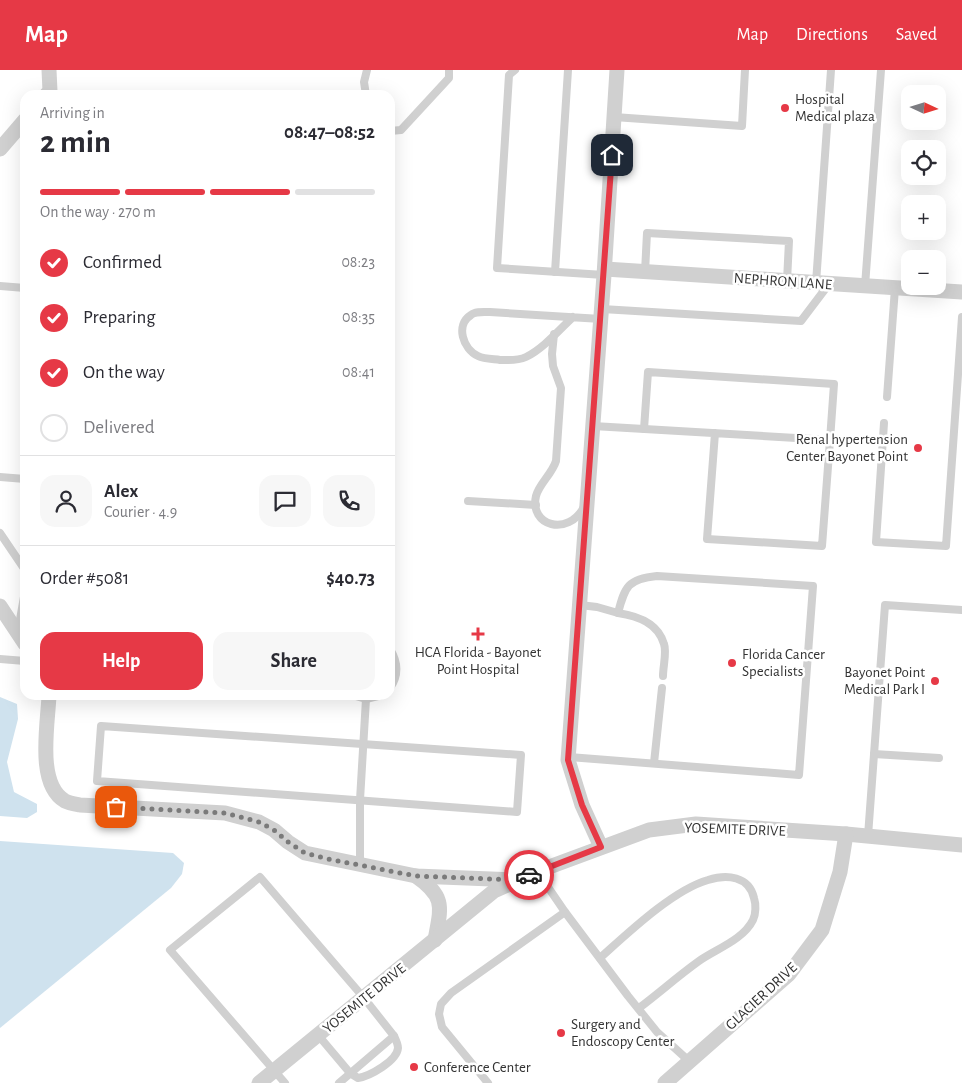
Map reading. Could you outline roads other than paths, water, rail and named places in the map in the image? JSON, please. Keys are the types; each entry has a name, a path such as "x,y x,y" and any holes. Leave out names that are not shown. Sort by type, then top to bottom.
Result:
{"street":[{"path":"49,70 50,90"},
{"path":"601,847 582,805 569,757 617,70"},
{"path":"0,148 20,126"},
{"name":"NEPHRON LANE","path":"604,272 645,272 962,292"},
{"path":"0,606 20,636"},
{"name":"YOSEMITE DRIVE","path":"49,700 46,764 48,779 55,793 66,801 80,805 225,813 259,822 274,830 305,853 416,876 518,880"},
{"name":"YOSEMITE DRIVE","path":"259,1083 494,891 537,872 648,830 696,824 846,834 962,845"},
{"name":"GLACIER DRIVE","path":"665,1083 789,974 822,930 840,872 846,834"},
{"path":"416,876 436,892 439,902 440,912 435,940"}],"lane":[{"path":"365,90 364,82 367,70"},
{"path":"395,130 401,130 411,120 448,78 449,70"},
{"path":"515,70 509,75 497,268 556,272 604,272"},
{"path":"556,272 568,70"},
{"path":"614,117 742,126 745,70"},
{"path":"574,317 534,353 516,360 488,359 477,356 464,341 462,333 464,323 471,314 480,312 574,317 601,314 801,321 823,283 831,70"},
{"path":"865,286 881,70"},
{"path":"645,272 647,233 770,240 789,242 787,281"},
{"path":"0,286 20,288"},
{"path":"886,397 895,288"},
{"path":"884,423 876,542 946,546 962,317"},
{"path":"554,334 553,366 561,388 556,461 536,495 538,513 543,520 551,524 569,523 578,517 588,496"},
{"path":"644,429 648,372 834,384 822,546 707,539 715,433"},
{"path":"593,426 830,440"},
{"path":"0,478 20,479"},
{"path":"468,501 536,505"},
{"path":"0,533 20,563"},
{"path":"569,757 799,775 813,586 657,576 640,578 630,584 622,596 618,613"},
{"path":"580,605 635,616 656,627 665,645 662,676"},
{"path":"868,836 886,605 962,610"},
{"path":"395,658 397,669 395,680"},
{"path":"0,659 20,661"},
{"path":"654,764 662,688"},
{"path":"360,865 360,800 366,700"},
{"path":"100,726 363,744 521,755 517,812 97,782 100,726"},
{"path":"874,754 939,758"},
{"path":"537,872 565,912 658,1032 689,1061"},
{"path":"285,1083 170,950 260,877 364,998 394,1036 398,1048 396,1055 375,1072 358,1078 350,1073 318,1035"},
{"path":"600,958 661,907 691,887 708,880 728,877 743,880 752,888 756,905 754,919 746,930 699,961 639,1008"},
{"path":"488,1083 442,1027 439,1014 441,1004 451,993 565,912"},
{"path":"339,1083 394,1036"}],"water":[{"path":"0,697 17,704 18,719 7,762 14,792 37,804 37,812 27,818 0,816"},
{"path":"0,841 173,853 184,863 182,874 171,888 0,1028"}],"place":[{"name":"Hospital Medical plaza","path":"785,108"},
{"name":"Renal hypertension Center Bayonet Point","path":"918,448"},
{"name":"HCA Florida - Bayonet Point Hospital","path":"478,634"},
{"name":"Florida Cancer Specialists","path":"732,663"},
{"name":"Bayonet Point Medical Park I","path":"935,681"},
{"name":"Surgery and Endoscopy Center","path":"561,1033"},
{"name":"Conference Center","path":"414,1067"}]}
